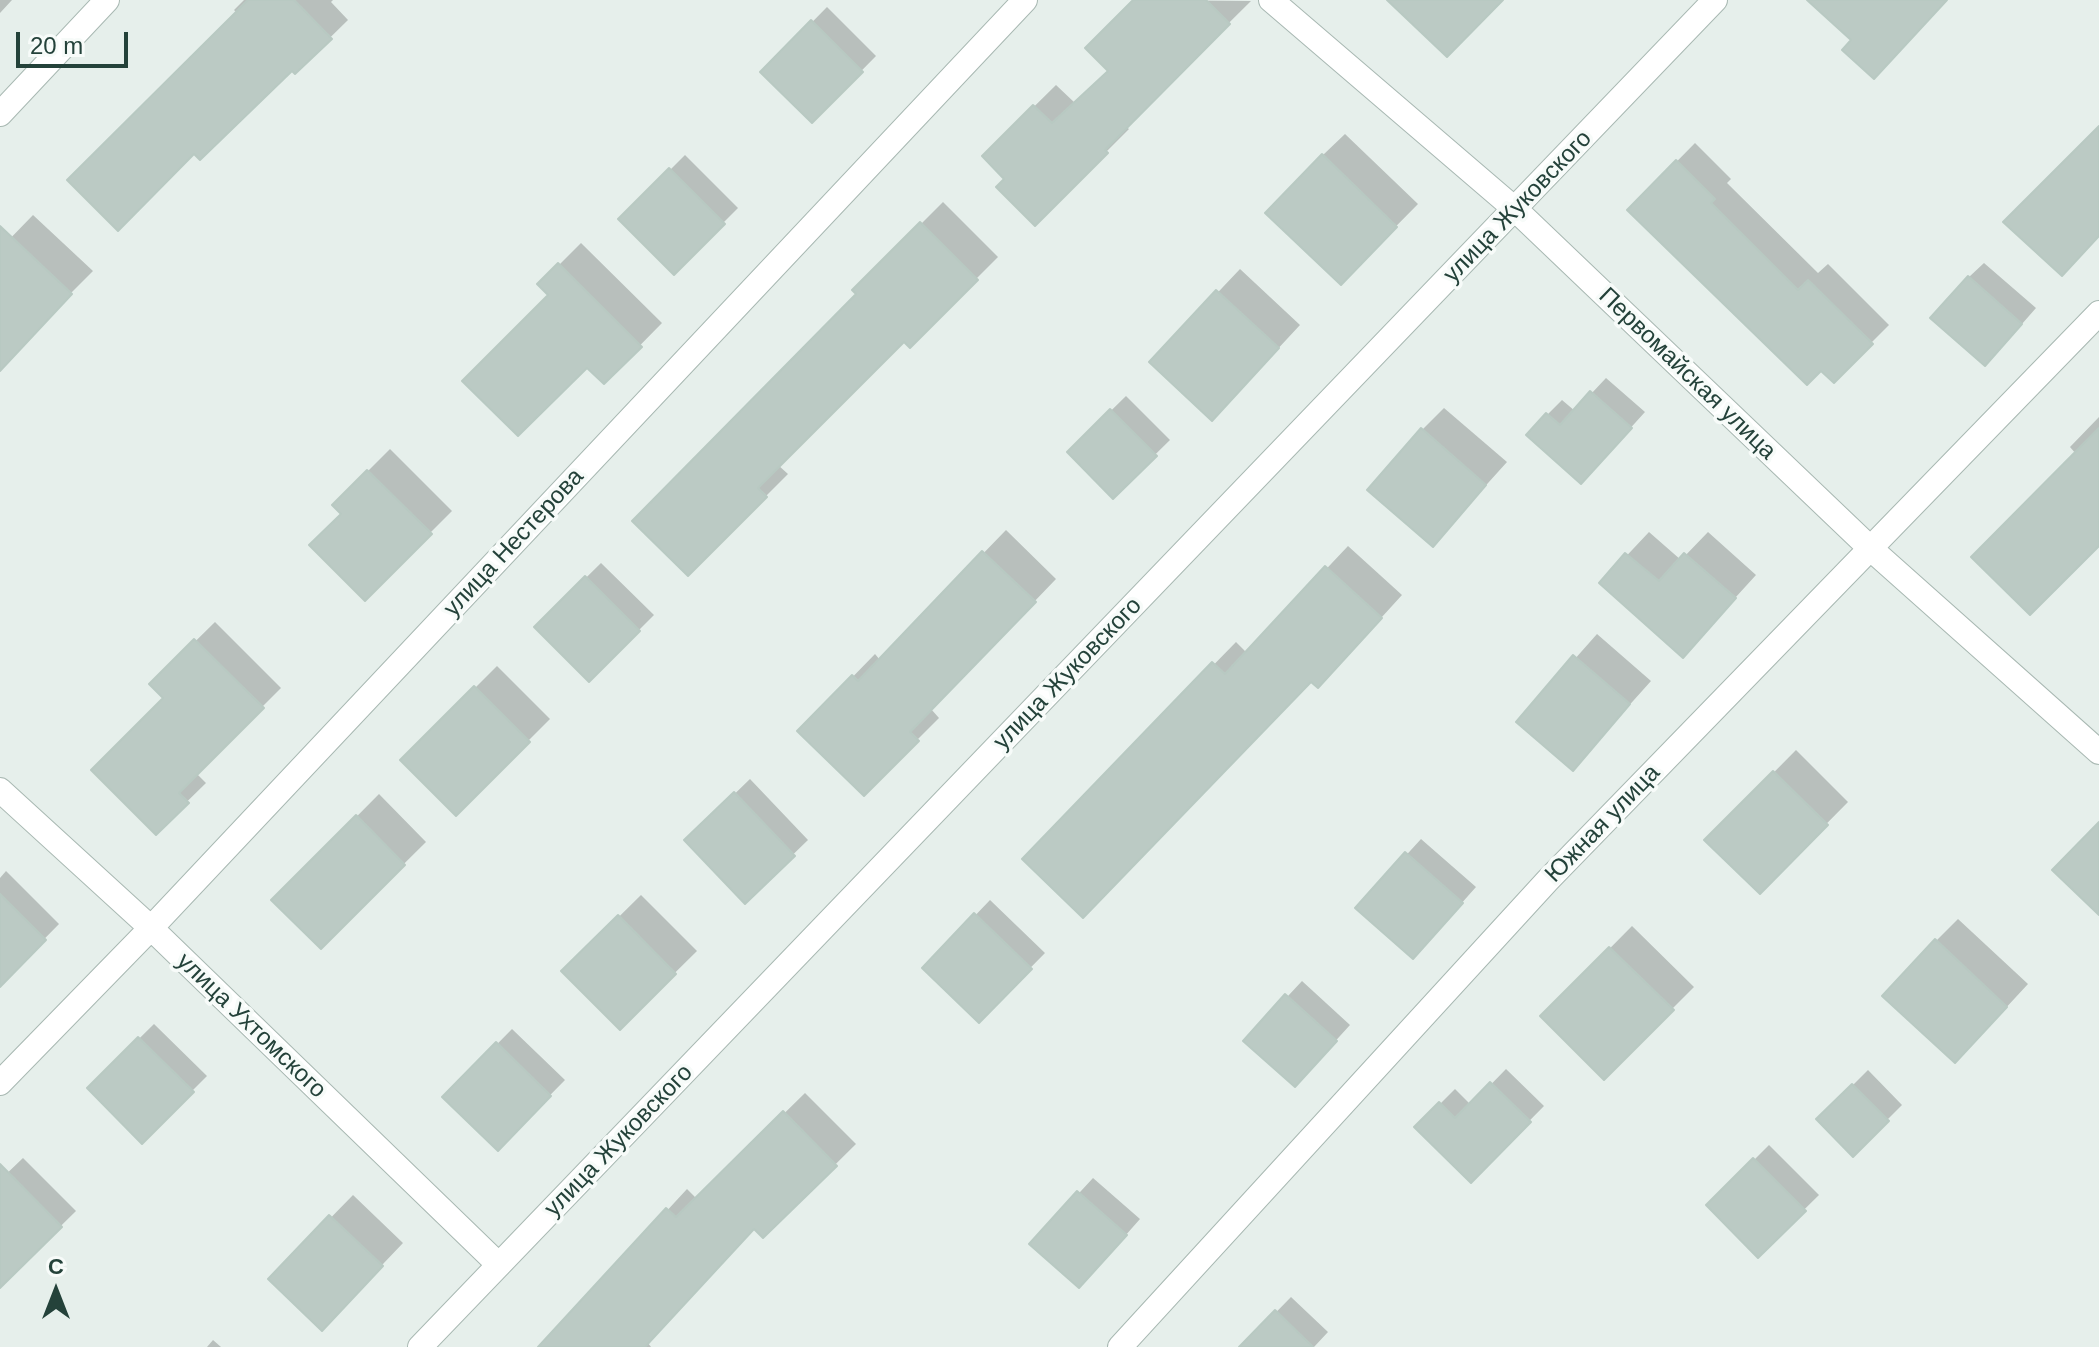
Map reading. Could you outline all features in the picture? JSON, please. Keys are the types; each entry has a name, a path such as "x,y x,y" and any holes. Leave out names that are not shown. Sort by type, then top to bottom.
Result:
{"street":[{"path":"0,114 107,0"},
{"name":"улица Нестерова","path":"0,1083 151,928 1025,0"},
{"name":"Первомайская улица","path":"1271,0 1516,210 1871,549 2099,752"},
{"name":"улица Жуковского","path":"420,1347 1715,0"},
{"name":"Южная улица","path":"1120,1347 1548,880 2099,313"},
{"name":"улица Ухтомского","path":"0,790 151,928 499,1265"}],"building":[{"path":"248,0 294,0 332,39 295,74 292,71 200,160 194,154 118,231 67,180"},
{"path":"1133,0 1206,0 1230,24 1105,150 1108,153 1035,226 996,187 1004,179 982,156 1033,105 1052,123 1108,71 1085,48"},
{"path":"1387,0 1503,0 1447,57"},
{"path":"1807,0 1947,0 1874,79 1842,50 1851,40"},
{"path":"811,20 863,72 812,123 760,72"},
{"path":"2099,126 2099,236 2062,276 2003,222"},
{"path":"1322,154 1397,227 1341,285 1265,213"},
{"path":"1676,160 1715,199 1711,203 1798,290 1808,280 1873,344 1834,383 1821,371 1807,385 1627,210"},
{"path":"669,168 725,224 674,275 618,219"},
{"path":"920,222 978,280 910,348 904,342 758,488 767,497 688,576 632,521 856,294 852,290"},
{"path":"0,226 72,294 0,371"},
{"path":"558,263 642,347 604,384 587,368 518,436 462,381 548,295 537,284"},
{"path":"1968,276 2022,324 1985,366 1930,318"},
{"path":"1216,290 1279,348 1212,421 1149,362"},
{"path":"1590,391 1632,428 1581,484 1526,435 1546,413 1560,425"},
{"path":"1110,409 1157,456 1113,499 1067,452"},
{"path":"1421,428 1486,485 1433,547 1367,490"},
{"path":"2099,428 2099,546 2030,615 1971,557"},
{"path":"367,470 432,534 365,601 309,545 341,514 332,505"},
{"path":"982,551 1036,602 910,732 919,741 864,796 797,731 852,675 858,681"},
{"path":"1625,553 1659,581 1684,553 1736,598 1683,658 1599,583"},
{"path":"1325,566 1382,618 1318,688 1311,682 1083,918 1022,859 1212,662 1225,674"},
{"path":"585,576 640,631 589,682 534,627"},
{"path":"194,639 264,708 179,793 189,803 156,835 91,770 163,698 149,684"},
{"path":"1573,655 1630,704 1573,771 1516,722"},
{"path":"474,686 530,742 456,816 400,760"},
{"path":"1773,771 1828,825 1760,894 1704,840"},
{"path":"734,792 795,856 745,904 684,840"},
{"path":"356,815 405,865 321,949 271,900"},
{"path":"2099,822 2099,915 2052,870"},
{"path":"1405,852 1463,903 1413,959 1355,908"},
{"path":"0,894 46,940 0,987"},
{"path":"974,913 1032,969 979,1023 922,968"},
{"path":"618,915 676,974 620,1030 561,971"},
{"path":"1935,939 2007,1007 1955,1063 1882,996"},
{"path":"1609,947 1674,1010 1604,1080 1540,1016"},
{"path":"1285,994 1337,1041 1295,1087 1243,1041"},
{"path":"138,1037 194,1092 142,1144 87,1088"},
{"path":"496,1042 551,1096 498,1151 442,1097"},
{"path":"1490,1082 1531,1122 1471,1183 1414,1127 1439,1102 1455,1118"},
{"path":"1852,1084 1889,1121 1853,1157 1816,1119"},
{"path":"783,1111 837,1166 763,1238 754,1229 645,1347 538,1347 666,1208 676,1217"},
{"path":"1753,1158 1806,1211 1758,1258 1706,1205"},
{"path":"0,1164 62,1227 0,1288"},
{"path":"1077,1191 1127,1235 1079,1288 1029,1244"},
{"path":"329,1215 383,1266 322,1331 268,1279"},
{"path":"1275,1310 1313,1347 1239,1347"}]}
